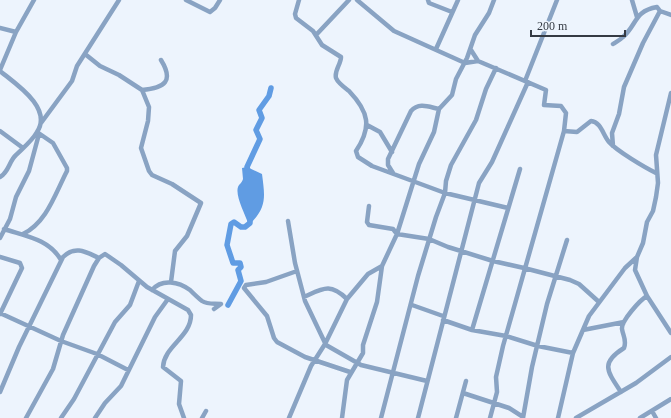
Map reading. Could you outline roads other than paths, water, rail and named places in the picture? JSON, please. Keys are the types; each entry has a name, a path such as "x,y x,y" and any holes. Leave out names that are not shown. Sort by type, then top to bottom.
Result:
{"street":[{"path":"34,0 16,32 0,70 34,102 38,109 41,123"},
{"path":"0,238 10,219 16,197 29,171 41,123 72,81 77,66 119,0"},
{"path":"186,0 210,12 213,11 220,0"},
{"path":"299,0 295,14 296,18 316,35 322,45 341,58 336,73 337,80 362,108 367,125 364,140 356,151 358,157 372,166 445,193 508,208"},
{"path":"316,35 348,0"},
{"path":"357,0 388,27 436,50 465,63 478,61 546,90 544,105 561,106 564,108 566,113 564,132 524,268 506,336 496,377 498,392 490,418"},
{"path":"428,0 429,3 452,12"},
{"path":"436,50 458,0"},
{"path":"342,418 344,391 350,372 363,353 363,345 377,302 382,266 397,234 419,164 434,132 439,109 452,94 456,79 471,50 475,35 489,14 494,0"},
{"path":"418,418 443,318 482,177 492,162 526,81 557,0"},
{"path":"632,0 637,17"},
{"path":"613,44 626,34 642,12 657,7 660,11 671,16"},
{"path":"613,146 612,133 619,114 624,87 643,43 660,11"},
{"path":"0,28 16,32"},
{"path":"471,50 478,61"},
{"path":"85,54 100,66 119,75 142,90 149,107 148,121 141,148 149,171 152,175 172,184 202,203 187,236 175,251 171,282"},
{"path":"142,90 153,89 162,85 167,80 168,74 161,60"},
{"path":"381,418 429,239 445,193 444,186 452,165 476,120 486,89 496,68"},
{"path":"671,93 658,142 656,173 658,183 654,204 647,222 643,243 637,257 635,270 647,296 671,333"},
{"path":"393,173 388,162 411,111 415,106 425,106 439,109"},
{"path":"564,132 577,132 592,121 595,121 599,124 604,135 613,146 656,173"},
{"path":"367,125 380,132 392,152"},
{"path":"0,131 23,148"},
{"path":"0,177 5,173 12,159 38,133"},
{"path":"23,234 35,227 43,218 67,171 67,168 53,143 38,133"},
{"path":"472,330 520,169"},
{"path":"369,206 367,224 393,229 397,234 429,239 462,252 579,284 599,302"},
{"path":"288,221 297,271 304,298 325,344 357,363 427,381"},
{"path":"4,229 41,241 56,252 61,260"},
{"path":"463,394 509,408 523,417 555,277 567,240"},
{"path":"0,392 61,260 67,253 80,250 99,258"},
{"path":"26,418 53,370 61,341 71,315 99,258 102,255 108,254 139,281 188,310 191,315 188,330 165,358 163,364 165,371 181,381 178,404 184,418"},
{"path":"0,257 20,263 22,268 0,313 61,341 97,354 128,370"},
{"path":"558,418 573,353 589,316 624,268 637,257"},
{"path":"289,418 302,386 348,299 368,274 382,266"},
{"path":"297,271 266,282 246,285 244,288 267,316 274,338 277,342 315,360 350,372"},
{"path":"61,418 74,399 115,322 130,305 139,281"},
{"path":"152,290 159,284 171,282 189,290 204,302 221,304 214,309"},
{"path":"304,298 319,290 330,288 338,291 348,299"},
{"path":"621,392 608,367 612,355 625,345 622,329 624,322 637,304 647,296"},
{"path":"95,418 104,403 121,386 155,317 168,299"},
{"path":"412,305 472,330 506,336 538,346 573,353"},
{"path":"583,330 624,322"},
{"path":"576,418 621,392 671,357"},
{"path":"456,418 466,381"},
{"path":"640,418 671,399"},
{"path":"202,418 206,411"},
{"path":"652,411 656,418"}],"water":[{"path":"247,167 262,174 264,189 264,201 262,207 256,218 250,224 248,223 237,191 238,186 243,179 242,168"}],"waterway":[{"path":"249,175 247,167 260,139 256,130 262,118 259,110 269,96 271,88"},
{"path":"228,305 241,281 238,270 241,267 240,263 233,263 227,245 231,224 234,222 241,227 245,227 250,223 250,217"}]}
